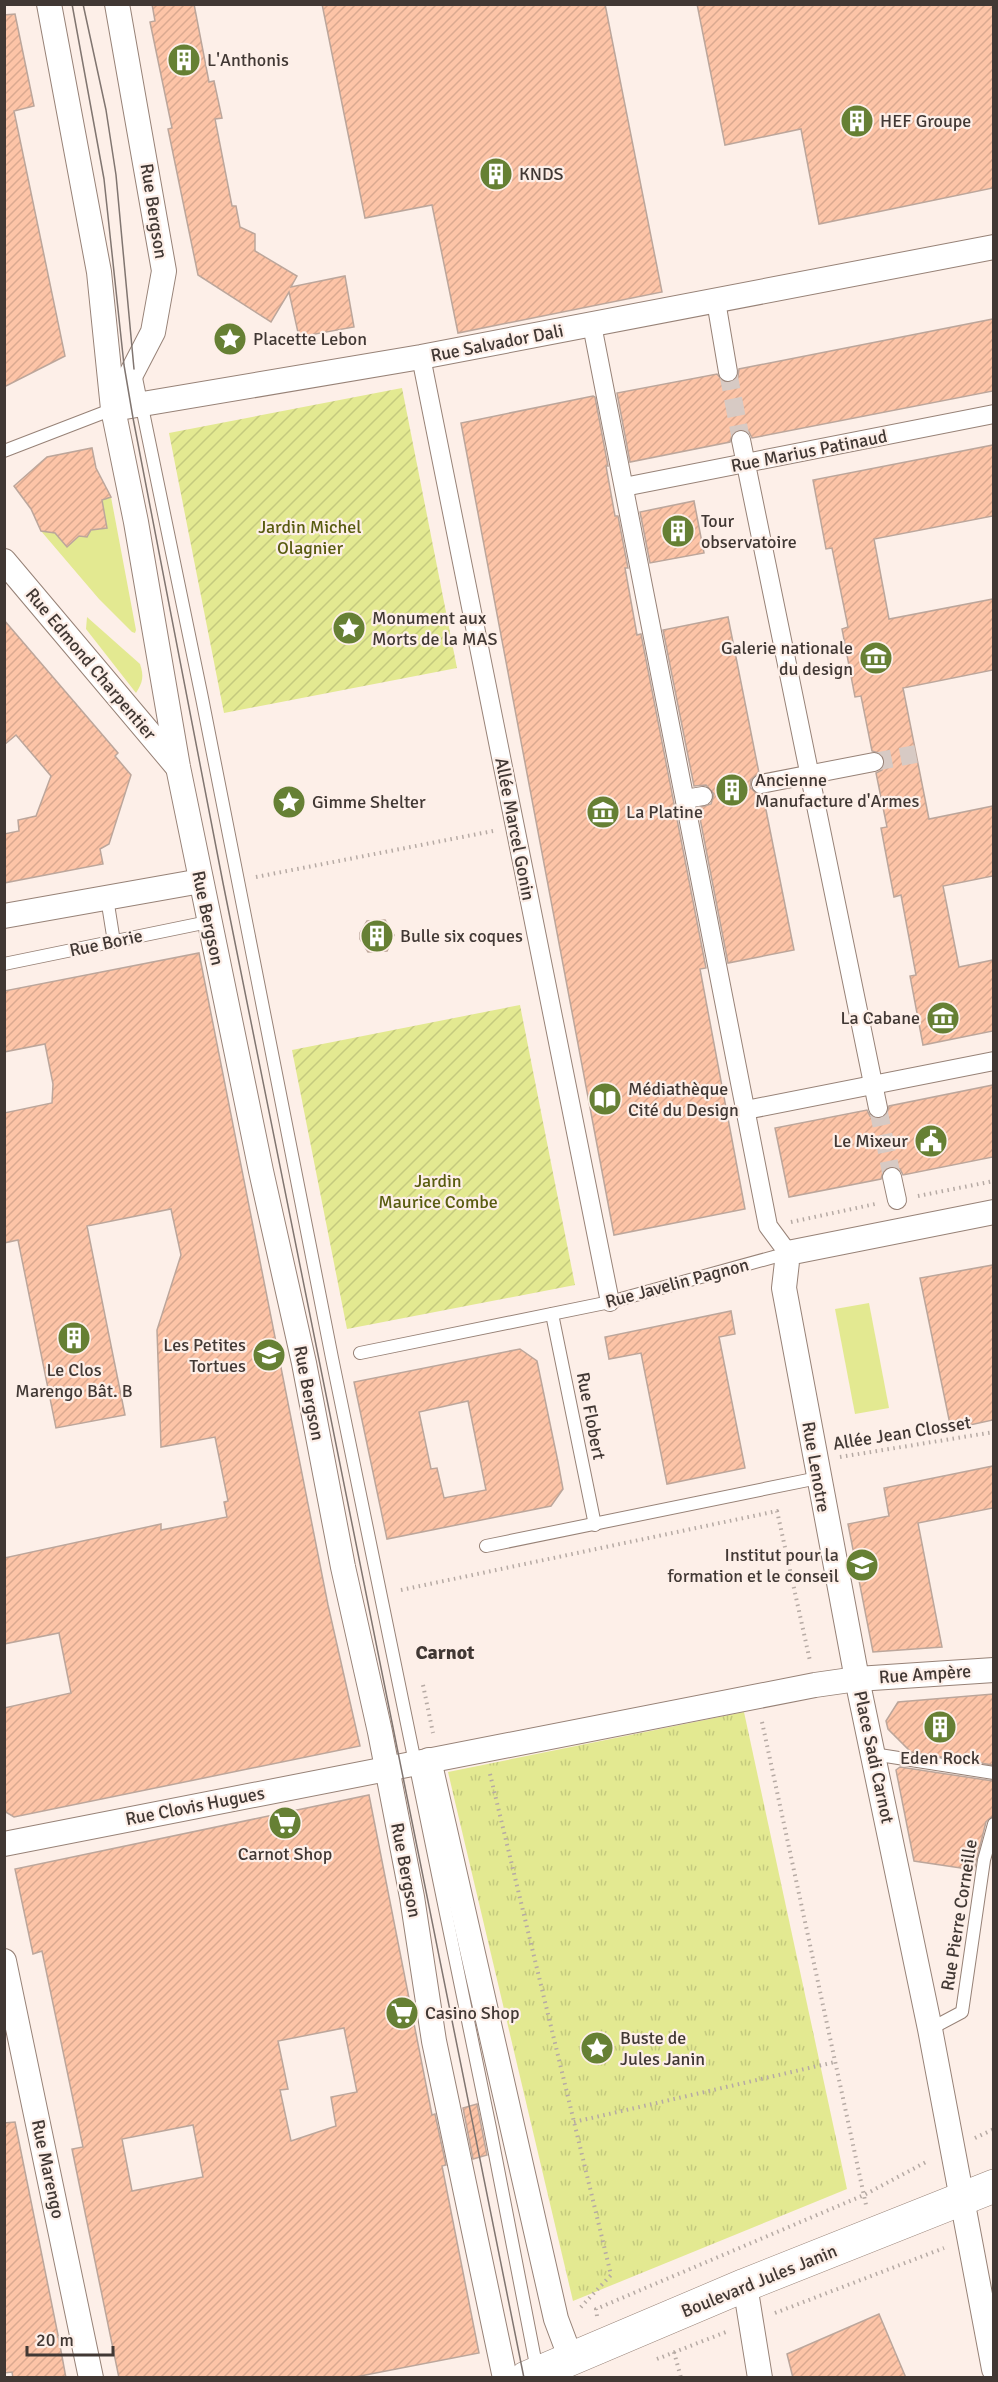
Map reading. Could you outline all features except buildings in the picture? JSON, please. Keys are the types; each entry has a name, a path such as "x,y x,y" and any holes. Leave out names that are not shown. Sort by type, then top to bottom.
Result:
{"main road":[{"name":"Boulevard Jules Janin","path":"534,2376 745,2285 993,2186"}],"street":[{"name":"Rue Bergson","path":"50,4 99,272 113,409 136,522 178,767 208,922 304,1363 343,1567 380,1732 412,1897 434,2041 505,2378"},
{"name":"Rue Bergson","path":"113,409 153,332 164,271 117,4"},
{"name":"Rue Salvador Dali","path":"113,409 421,357 993,247"},
{"path":"716,301 728,372"},
{"path":"592,325 768,1226 788,1253"},
{"name":"Allée Marcel Gonin","path":"421,357 610,1302"},
{"name":"Rue Marius Patinaud","path":"624,487 993,414"},
{"path":"741,440 878,1108"},
{"name":"Rue Edmond Charpentier","path":"4,561 178,767"},
{"path":"761,784 874,762"},
{"path":"685,799 703,795"},
{"path":"4,916 201,881"},
{"path":"746,1110 993,1062"},
{"path":"892,1177 897,1200"},
{"name":"Rue Javelin Pagnon","path":"788,1253 993,1212"},
{"name":"Rue Lenotre","path":"788,1253 784,1288 857,1679"},
{"name":"Rue Ampère","path":"857,1679 993,1670"},
{"name":"Place Sadi Carnot","path":"386,1768 815,1685 857,1679 930,2029 993,2369"},
{"path":"427,1760 556,2319 584,2353"},
{"name":"Rue Clovis Hugues","path":"4,1844 386,1768"},
{"name":"Rue Marengo","path":"4,1960 91,2378"},
{"path":"745,2285 760,2378"}],"lane":[{"path":"134,369 237,880 427,1760 534,2376"},
{"name":"Rue Salvador Dali","path":"4,451 113,409"},
{"path":"107,898 114,942"},
{"name":"Rue Borie","path":"4,964 208,922"},
{"name":"Rue Javelin Pagnon","path":"360,1353 610,1302 788,1253"},
{"name":"Rue Flobert","path":"552,1314 595,1525"},
{"path":"486,1546 595,1525 817,1470"},
{"path":"873,1754 993,1773"},
{"name":"Rue Pierre Corneille","path":"930,2029 962,2012 984,1860 993,1824"}],"path":[{"path":"237,880 515,827"},
{"name":"Allée Jean Closset","path":"817,1470 993,1432"},
{"path":"404,1600 401,1589 777,1511 815,1685"},
{"path":"421,1679 427,1760"},
{"path":"756,1697 873,2235"},
{"path":"484,1749 611,2276 574,2315"},
{"path":"574,2122 835,2062"},
{"path":"584,2353 596,2309 864,2195 993,2129"},
{"path":"656,2359 969,2238"},
{"path":"674,2352 681,2378"}],"green space":[{"name":"Jardin Michel Olagnier","path":"402,388 457,668 224,713 169,433"},
{"path":"111,497 135,633 99,599 41,531 55,533 67,547 79,536 87,537 91,530 107,528 102,500"},
{"path":"87,617 140,664 142,679 136,693 86,629"},
{"name":"Jardin Maurice Combe","path":"520,1005 575,1285 347,1329 292,1050"},
{"path":"869,1303 889,1408 855,1414 835,1309"},
{"path":"744,1712 847,2189 573,2301 448,1772"}],"tunnel":[{"path":"728,372 741,440"},
{"path":"874,762 916,754"},
{"path":"878,1108 892,1177"}],"tram line":[{"path":"72,4 104,179 124,365 133,418 223,883 524,2378"},
{"path":"83,4 106,110 116,175 134,369"}],"place":[{"name":"L'Anthonis","path":"184,60"},
{"name":"HEF Groupe","path":"857,121"},
{"name":"KNDS","path":"496,174"},
{"name":"Placette Lebon","path":"230,339"},
{"name":"Tour observatoire","path":"678,531"},
{"name":"Monument aux Morts de la MAS","path":"349,628"},
{"name":"Galerie nationale du design","path":"876,658"},
{"name":"Ancienne Manufacture d'Armes","path":"732,790"},
{"name":"Gimme Shelter","path":"289,802"},
{"name":"La Platine","path":"603,812"},
{"name":"Bulle six coques","path":"377,936"},
{"name":"La Cabane","path":"943,1018"},
{"name":"Médiathèque Cité du Design","path":"605,1099"},
{"name":"Le Mixeur","path":"931,1141"},
{"name":"Le Clos Marengo Bât. B","path":"74,1338"},
{"name":"Les Petites Tortues","path":"269,1355"},
{"name":"Institut pour la formation et le conseil","path":"862,1565"},
{"name":"Eden Rock","path":"940,1727"},
{"name":"Carnot Shop","path":"285,1823"},
{"name":"Casino Shop","path":"402,2013"},
{"name":"Buste de Jules Janin","path":"597,2048"}],"district":[{"name":"Carnot","path":"445,1652"}]}
